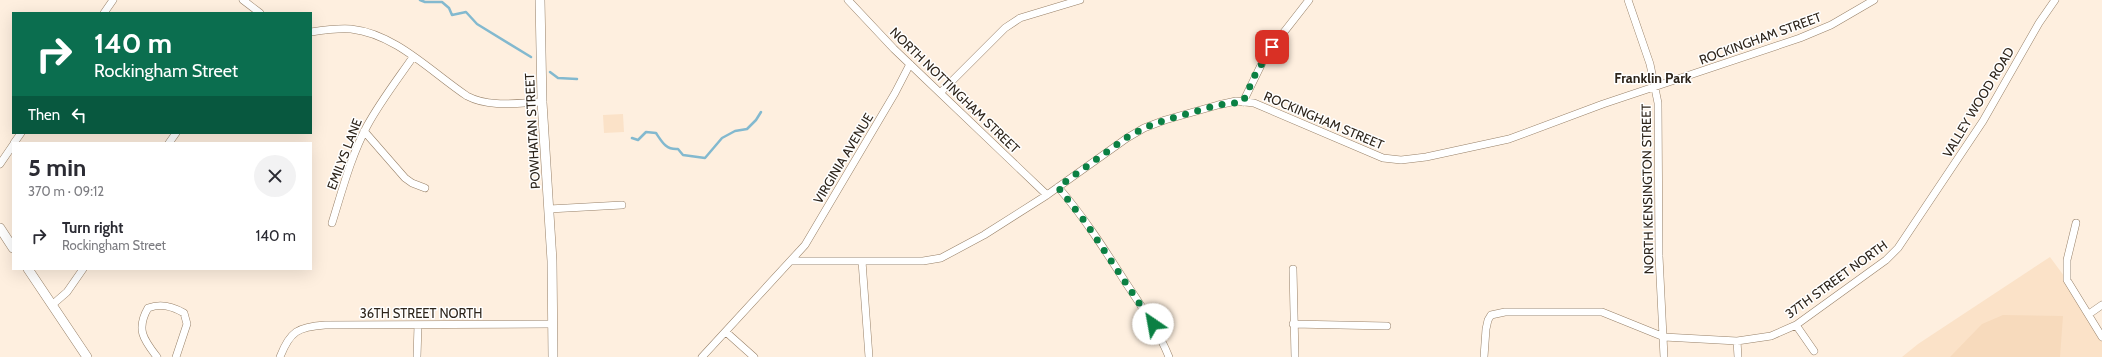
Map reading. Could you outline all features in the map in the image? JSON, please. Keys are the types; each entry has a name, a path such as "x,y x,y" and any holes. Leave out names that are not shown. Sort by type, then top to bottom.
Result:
{"street":[{"path":"105,12 113,0"},
{"path":"243,0 259,12"},
{"name":"POWHATAN STREET","path":"540,0 542,102 552,261 553,357"},
{"name":"NORTH NOTTINGHAM STREET","path":"848,0 910,64 1047,195"},
{"path":"941,92 1005,28 1020,18 1080,0"},
{"path":"1243,102 1266,56 1309,0"},
{"name":"NORTH KENSINGTON STREET","path":"1628,0 1647,53 1656,87 1658,103 1659,256 1664,357"},
{"name":"ROCKINGHAM STREET","path":"791,261 923,261 941,258 956,251 1047,195 1126,138 1144,128 1165,120 1210,107 1243,102 1254,103 1374,155 1390,160 1434,156 1509,139 1603,104 1800,38 1831,25 1874,0"},
{"name":"VALLEY WOOD ROAD","path":"1920,215 1983,121 2039,23 2055,0"},
{"path":"312,32 335,29 362,31 385,39 473,100 489,104 542,102"},
{"name":"EMILYS LANE","path":"332,223 364,131 377,109 413,57"},
{"name":"VIRGINIA AVENUE","path":"702,357 791,261 808,240 910,64"},
{"path":"364,131 405,178 412,183 425,188"},
{"path":"0,164 12,147"},
{"path":"1058,187 1082,217 1128,286 1161,337 1169,357"},
{"path":"549,209 622,205"},
{"name":"37TH STREET NORTH","path":"1484,357 1488,320 1491,315 1505,312 1602,312 1664,336 1737,341 1772,336 1796,325 1886,260 1898,248 1920,215"},
{"path":"2076,223 2067,260 2067,280 2102,337"},
{"path":"0,228 12,246"},
{"path":"862,262 869,357"},
{"path":"1293,269 1293,324 1295,357"},
{"path":"29,270 87,357"},
{"path":"52,305 67,292 82,270"},
{"path":"157,357 142,332 141,319 148,308 158,304 175,308 184,313 187,324 176,357"},
{"path":"2089,314 2102,305"},
{"name":"36TH STREET NORTH","path":"280,357 293,333 307,326 324,324 552,324"},
{"path":"1293,324 1387,326"},
{"path":"417,357 418,325"},
{"path":"1796,325 1814,351"},
{"path":"726,332 754,357"},
{"path":"1737,341 1738,357"}],"shaded area":[{"path":"623,114 624,132 604,133 603,115"},
{"path":"2050,257 2067,280 2102,339 2102,357 1902,357 1918,344"},
{"path":"2003,315 2063,316 2060,357 1950,357 1982,324"}],"waterway":[{"path":"420,0 425,2 442,2 449,8 452,15 466,12 477,24 531,57"},
{"path":"550,72 558,78 577,79"},
{"path":"632,138 638,140 646,132 656,133 667,147 678,149 683,155 705,158 722,138 735,131 747,129 756,120 761,112"}],"district":[{"name":"Franklin Park","path":"1653,78"}],"route":[{"path":"1153,324 1073,204 1058,187 1126,138 1144,128 1195,111 1236,101 1243,102 1255,75 1272,47"}]}
